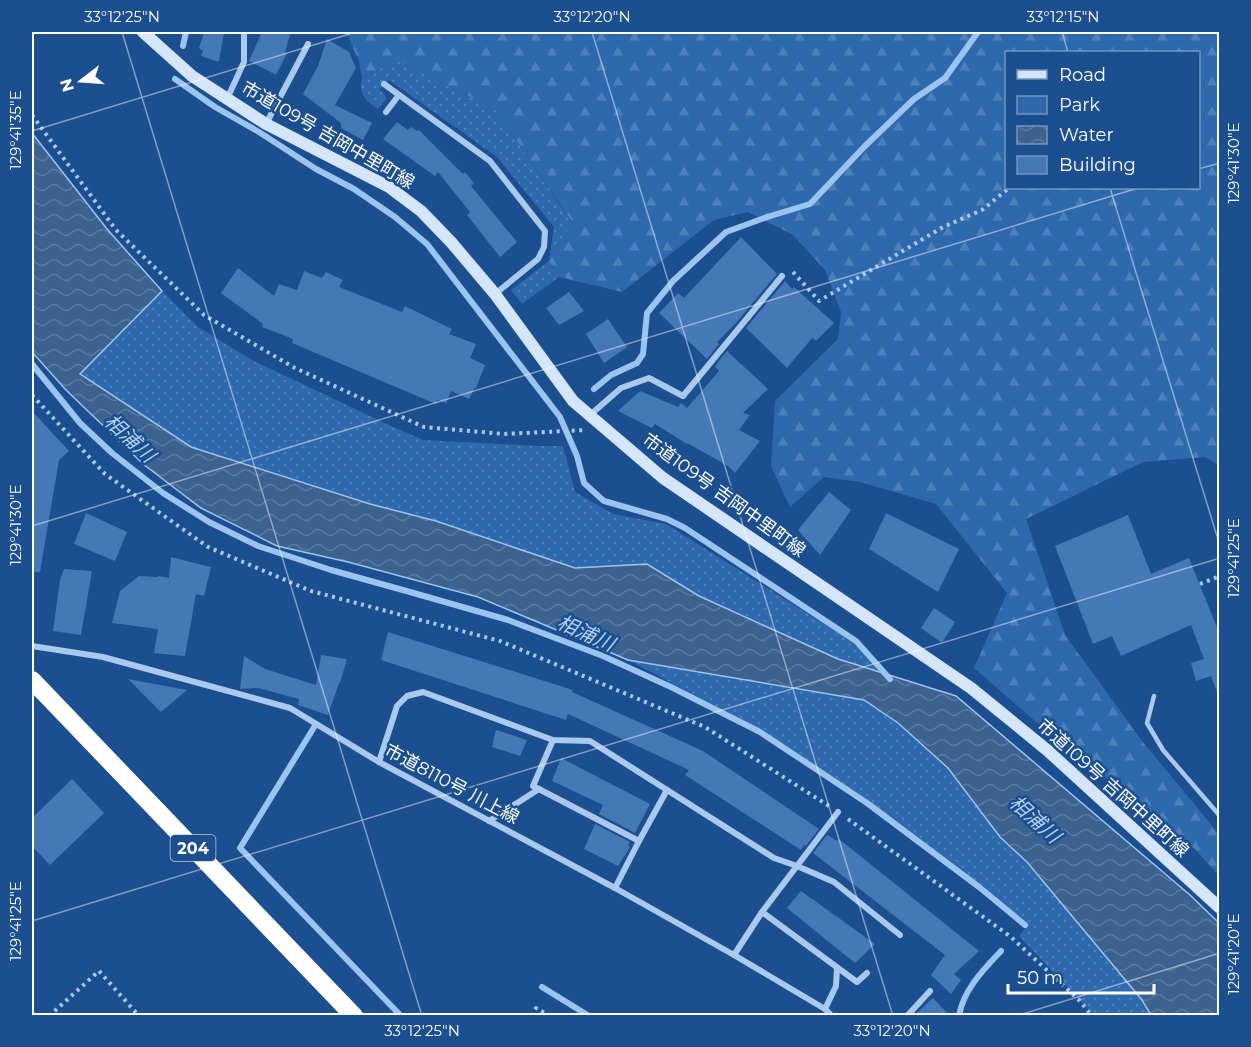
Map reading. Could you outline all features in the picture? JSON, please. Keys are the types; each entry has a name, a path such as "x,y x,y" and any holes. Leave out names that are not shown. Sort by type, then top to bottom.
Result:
{"highway":[{"name":"204","path":"32,680 354,1016"}],"street":[{"name":"市道109号 吉岡中里町線","path":"143,32 192,76 227,99 267,124 389,187 422,211 495,294 573,401 590,416 663,478 971,688 1047,750 1220,908"},
{"path":"227,99 244,62 244,32"},
{"path":"267,124 308,44"},
{"path":"384,84 490,160 545,231 544,247 538,259 495,294"},
{"path":"386,112 399,95"},
{"path":"590,416 621,388 649,378 683,396 782,276"},
{"name":"市道8110号 川上線","path":"32,646 103,657 290,708 378,762 615,888 734,955 825,1009 832,1016"},
{"path":"378,762 397,706 407,696 423,692 554,740 590,741 774,858 834,882 900,935"},
{"path":"554,740 533,786 639,841"},
{"path":"489,821 539,789"},
{"path":"615,888 667,790"},
{"path":"734,955 762,912 838,812"},
{"path":"762,912 857,982 867,973"},
{"path":"825,1009 836,986 837,968"},
{"path":"907,1016 930,991"}],"lane":[{"path":"1154,696 1147,723 1163,750 1220,816"}],"path":[{"path":"32,115 116,230 204,315 295,368 424,427 504,434 584,431"},
{"path":"782,276 792,271 819,301 943,227 982,210 1008,189"},
{"path":"32,395 105,474 208,547 311,591 500,641 705,727 838,812 1011,937 1079,1000 1092,1016"},
{"path":"1200,584 1220,576"},
{"path":"50,1016 99,971 139,1016"},
{"path":"532,1016 537,1008 550,1016"}],"green space":[{"path":"346,32 1219,32 1219,465 1205,457 1143,462 1026,519 1065,635 1142,741 1219,834 1219,876 1195,849 1044,729 974,668 1007,593 936,504 860,482 824,477 790,507 771,466 775,401 838,339 841,312 825,270 793,235 748,212 714,220 622,292 559,277 549,261 572,222 496,110 397,60 362,78 359,61"},
{"path":"397,60 496,110 572,223 549,261 554,227 497,157 389,80 379,90 385,94 386,99 378,109 366,100 361,88 362,78"},
{"path":"549,261 559,277 522,304 511,290"},
{"path":"162,291 198,327 252,360 423,440 563,446 575,492 613,514 666,524 854,643 880,672 838,659 699,596 647,564 575,568 436,521 370,504 191,447 79,374"},
{"path":"628,660 864,700 898,723 948,768 1000,837 1027,862 1142,1000 1151,1015 1094,1015 1019,936 1028,925 981,885 861,796 764,731"}],"water":[{"name":"相浦川","path":"32,133 107,229 162,291 80,374 191,447 370,504 436,521 575,568 647,564 699,596 838,659 956,696 1190,895 1219,923 1219,1015 1151,1015 1142,1000 1027,862 1000,837 948,768 898,723 864,700 628,660 478,597 348,562 277,546 201,508 143,464 66,390 32,352"}],"building":[{"path":"204,32 224,32 219,62 201,56 203,51 199,48"},
{"path":"262,32 291,32 285,52 287,53 276,75 249,61"},
{"path":"327,39 349,52 356,68 335,105 372,123 363,140 341,128 341,123 303,94 318,66"},
{"path":"397,122 408,130 411,127 419,130 474,183 471,186 517,242 500,257 467,215 470,212 438,172 435,176 383,139"},
{"path":"741,237 777,274 717,342 719,344 707,359 659,313 678,293 684,298"},
{"path":"238,268 274,296 279,284 297,290 304,271 322,278 326,272 343,280 339,287 402,312 405,306 452,329 449,334 476,344 470,358 485,365 476,388 469,399 451,391 446,403 438,400 436,404 292,343 293,339 262,327 263,324 221,293"},
{"path":"785,281 834,323 816,341 812,338 787,368 746,328"},
{"path":"569,292 584,311 559,325 546,308"},
{"path":"608,319 627,347 604,363 586,334"},
{"path":"727,351 768,389 743,413 750,415 739,430 760,441 735,473 728,466 655,424 652,428 618,411 640,391 678,407 681,403 687,408 719,371 715,366"},
{"path":"32,411 69,451 59,460 40,572 32,572"},
{"path":"829,492 851,510 820,555 798,530"},
{"path":"86,513 127,532 115,561 74,544"},
{"path":"886,513 959,549 938,592 869,549"},
{"path":"1128,515 1151,574 1189,558 1220,635 1220,695 1218,695 1211,676 1196,681 1191,663 1204,659 1191,625 1121,656 1112,636 1093,644 1055,546"},
{"path":"171,557 211,567 204,596 196,594 185,656 154,653 158,629 112,623 120,591 139,576 169,578"},
{"path":"64,569 92,571 81,635 53,631 60,580"},
{"path":"934,608 955,622 942,643 921,628"},
{"path":"388,632 573,690 572,692 703,751 819,829 801,850 685,775 689,770 568,714 566,720 381,660"},
{"path":"321,655 347,659 328,715 298,705 299,699 258,688 240,689 244,656 265,669 316,685"},
{"path":"128,679 155,684 187,690 161,712"},
{"path":"496,730 527,740 520,756 492,747"},
{"path":"561,758 650,804 635,833 599,814 603,805 552,781"},
{"path":"72,779 104,813 50,865 32,846 32,818"},
{"path":"595,824 630,842 628,846 630,847 618,866 584,849"},
{"path":"827,835 837,841 839,839 979,951 954,974 961,980 951,994 931,975 945,955 813,853"},
{"path":"801,891 875,944 855,963 787,908"},
{"path":"933,998 950,1016 915,1016 918,1012"}],"waterway":[{"path":"183,46 186,32"},
{"path":"594,389 611,375 637,363 643,354 647,313 673,281 726,232 810,204 914,99 945,78 978,32"},
{"path":"175,79 215,107 316,169 354,189 395,217 427,244 560,417 577,456 584,483 604,501 667,519 685,528 856,641 890,679"},
{"name":"相浦川","path":"32,364 80,423 112,453 163,493 209,522 258,546 331,570 508,620 603,656 671,687 760,732 867,803 979,887 1025,925"},
{"path":"316,724 240,848 401,1016"},
{"path":"959,1016 961,1006 970,989 1001,951"},
{"path":"542,987 589,1016"}]}
